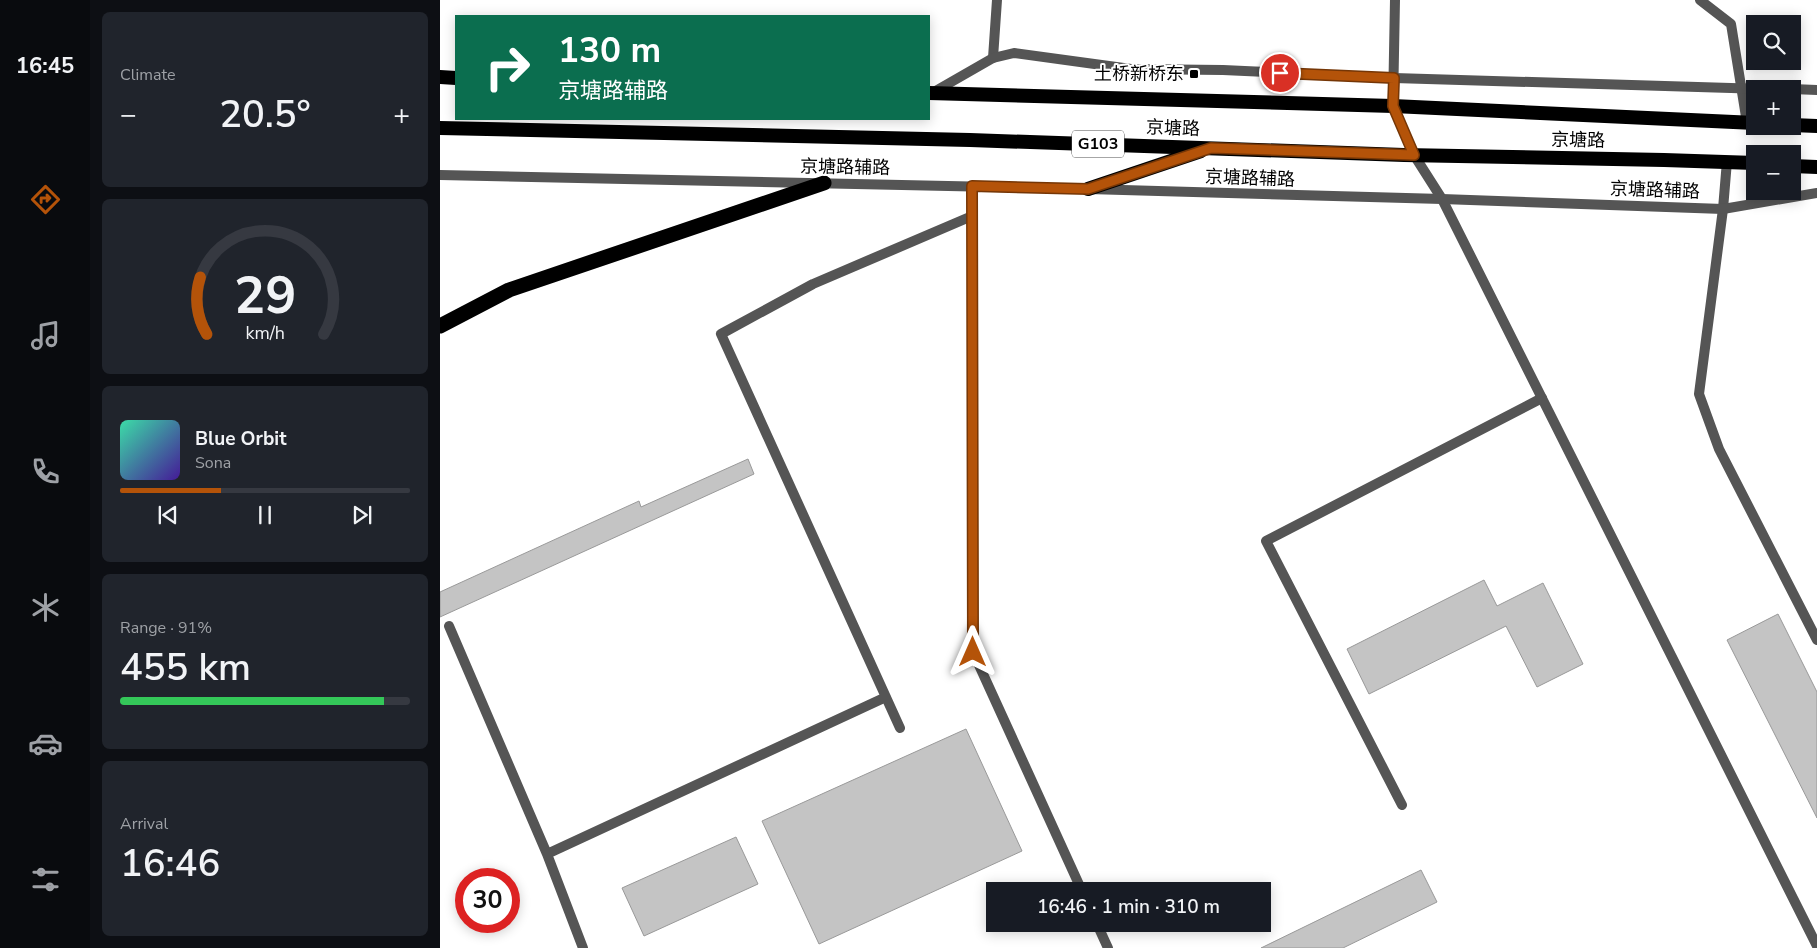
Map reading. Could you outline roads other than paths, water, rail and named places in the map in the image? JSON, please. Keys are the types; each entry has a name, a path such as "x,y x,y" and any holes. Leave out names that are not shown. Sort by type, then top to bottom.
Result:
{"highway":[{"path":"440,77 455,78"},
{"name":"京塘路","path":"930,93 1393,106 1746,123"},
{"path":"1801,125 1817,126"},
{"name":"京塘路","path":"440,128 970,140 1414,155 1746,162"},
{"path":"1088,189 1211,148"},
{"path":"1801,166 1817,167"},
{"path":"440,326 509,290 824,183"}],"street":[{"path":"993,58 997,0"},
{"path":"1395,0 1393,106 1414,155 1442,199 1817,946"},
{"path":"1700,0 1731,24 1746,104"},
{"path":"930,93 993,58 1014,53 1131,69 1223,70 1394,78 1746,88"},
{"path":"1801,89 1817,90"},
{"path":"1727,161 1723,209 1699,394 1719,449 1816,634"},
{"name":"京塘路辅路","path":"440,175 1088,189 1723,209 1817,193"},
{"path":"972,186 973,652 1078,882"},
{"path":"900,728 721,334 813,284 972,216"},
{"path":"1402,805 1266,541 1542,398"},
{"path":"449,626 547,854 584,948"},
{"path":"547,854 886,697"},
{"path":"1101,932 1108,948"}],"place":[{"name":"土桥新桥东","path":"1194,74"}]}
